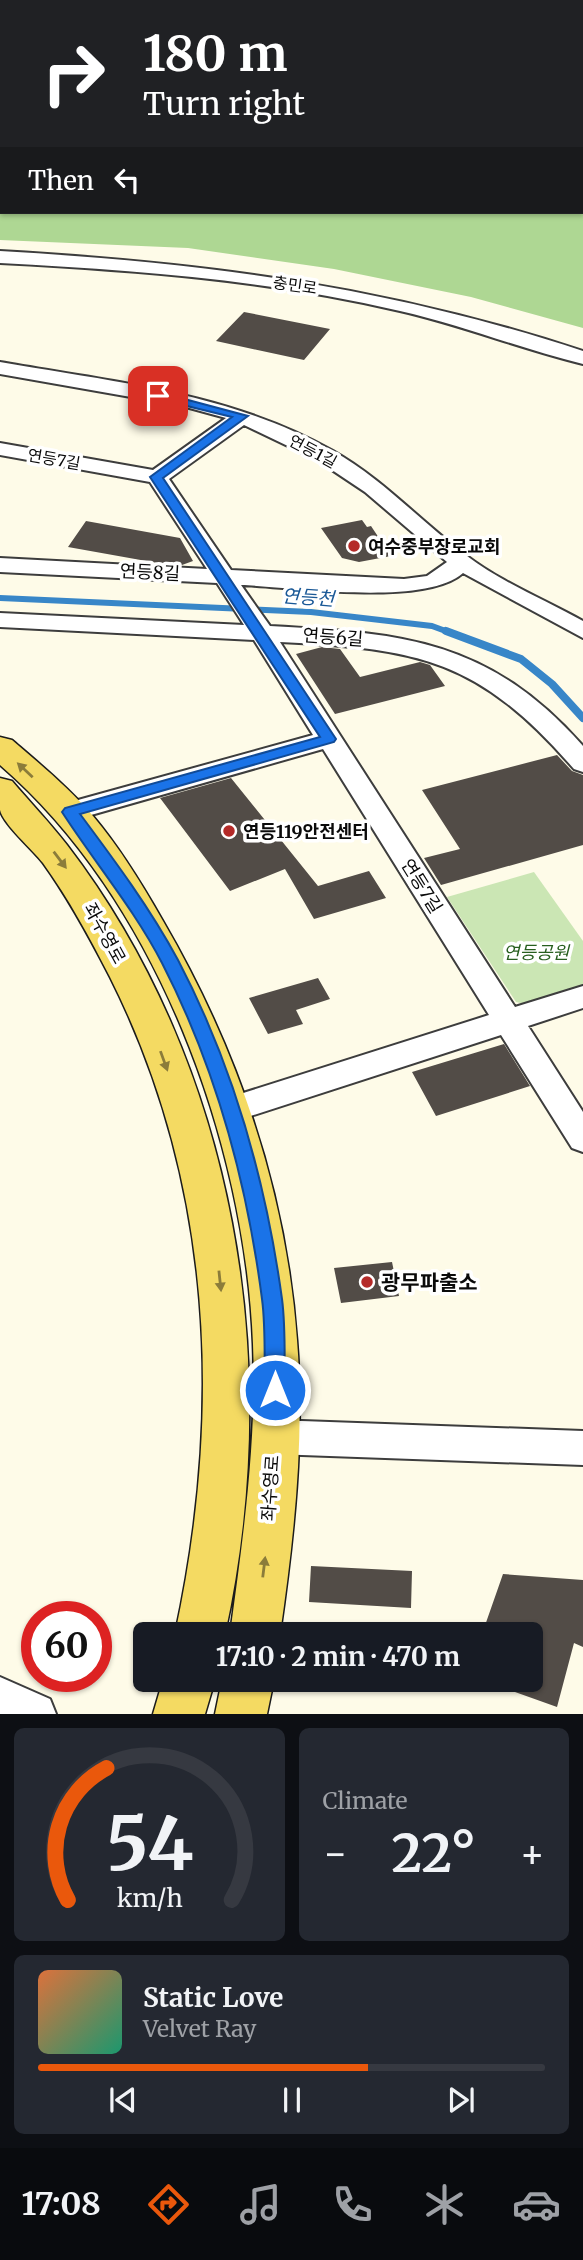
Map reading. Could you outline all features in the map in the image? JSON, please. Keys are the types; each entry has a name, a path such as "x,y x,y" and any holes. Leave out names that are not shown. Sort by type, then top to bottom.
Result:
{"main road":[{"name":"좌수영로","path":"0,748 70,812 120,878 170,961 202,1030 232,1109 250,1178 272,1301 274,1437 256,1622"},
{"name":"좌수영로","path":"0,789 60,860 119,957 162,1054 188,1129 218,1258 226,1344 227,1435 218,1529 202,1622"},
{"path":"179,1714 185,1692"},
{"path":"241,1714 246,1692"}],"street":[{"name":"충민로","path":"0,257 177,270 337,291 443,316 583,358"},
{"name":"연등1길","path":"0,368 184,400 242,416 325,455 373,487 460,562 583,631"},
{"path":"222,575 157,477 242,416"},
{"name":"연등7길","path":"0,449 157,477"},
{"name":"연등8길","path":"0,565 415,586 442,580 460,562"},
{"name":"연등7길","path":"222,575 262,633 583,1139"},
{"name":"연등6길","path":"0,620 381,641 453,659 494,679 535,711 583,763"},
{"path":"70,812 329,739"},
{"path":"232,1109 583,997"},
{"path":"274,1437 583,1448"},
{"path":"0,1698 35,1714"}],"green space":[{"path":"0,214 583,214 583,328 471,297 334,269 188,248 0,240"},
{"name":"연등공원","path":"534,872 583,941 583,991 534,1006 516,1002 447,897"}],"building":[{"path":"244,312 330,329 304,360 216,341"},
{"name":"여수중부장로교회","path":"362,520 367,527 371,526 391,556 359,562 342,558 321,528"},
{"path":"86,521 180,538 193,561 182,565 163,564 68,547"},
{"path":"322,647 340,649 360,677 420,662 430,665 445,686 335,714 296,654"},
{"path":"557,755 572,771 583,775 583,845 441,885 424,858 460,849 422,790"},
{"name":"연등119안전센터","path":"231,778 318,886 369,871 386,898 314,919 285,869 230,891 160,798"},
{"path":"318,978 330,999 296,1010 303,1024 268,1034 249,998"},
{"path":"504,1044 530,1086 436,1116 412,1072"},
{"name":"광무파출소","path":"392,1262 399,1296 341,1303 334,1268"},
{"path":"311,1566 412,1571 411,1608 309,1602"},
{"path":"503,1574 583,1580 583,1647 574,1643 557,1707 515,1692 543,1692 543,1622 486,1622"}],"waterway":[{"name":"연등천","path":"0,598 311,612 432,626 451,633"},
{"name":"연등천","path":"446,631 521,659 552,684 583,718"}],"place":[{"name":"여수중부장로교회","path":"354,546"},
{"name":"연등119안전센터","path":"229,831"},
{"name":"광무파출소","path":"367,1282"}],"route":[{"path":"158,396 184,400 242,416 157,477 262,633 329,739 70,812 127,889 170,961 202,1030 232,1109 250,1178 272,1301 275,1390"}]}
